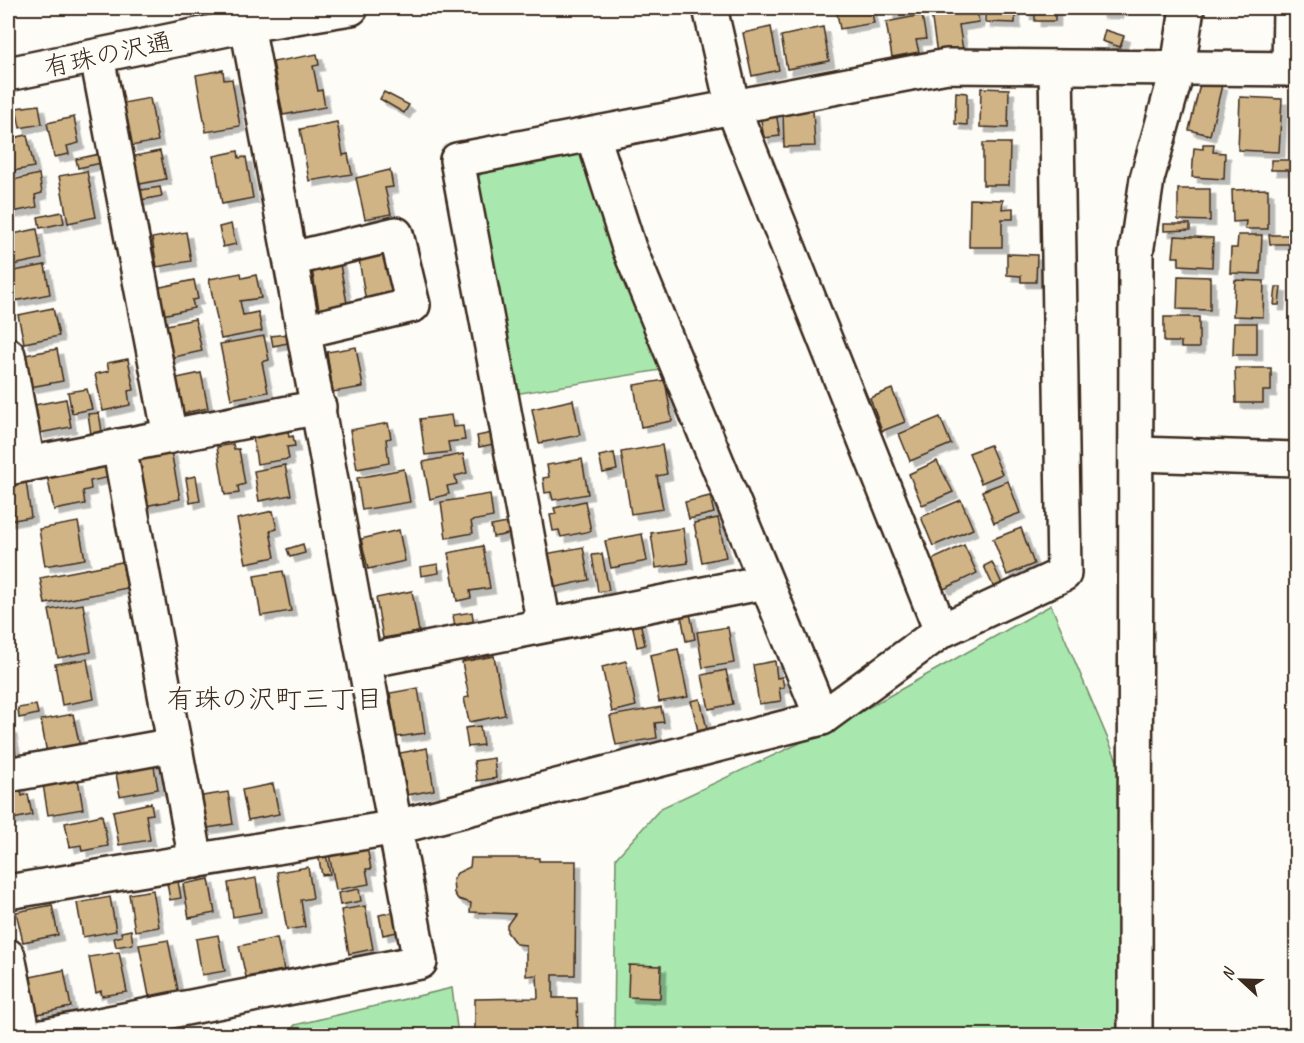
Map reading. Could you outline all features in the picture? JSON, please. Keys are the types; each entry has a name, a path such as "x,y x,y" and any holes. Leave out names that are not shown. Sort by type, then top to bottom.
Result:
{"street":[{"name":"有珠の沢通","path":"8,74 247,25 351,8"},
{"path":"710,8 733,108 941,631"},
{"path":"1135,1035 1136,253 1147,179 1178,68 1187,8"},
{"path":"544,625 457,160 593,136 947,66 1293,69 1290,8"},
{"path":"43,1035 420,962 397,827 247,25"},
{"path":"97,57 170,436"},
{"path":"8,892 397,827 822,718 941,631 1064,574 1056,67"},
{"path":"593,136 629,248 822,718"},
{"path":"291,259 396,234 413,305 304,331"},
{"path":"8,355 18,466 318,407"},
{"path":"119,446 196,861"},
{"path":"1137,454 1296,459"},
{"path":"366,661 765,582"},
{"path":"8,775 174,745"},
{"path":"8,956 24,1035"}],"green space":[{"path":"573,147 589,157 661,370 515,394 474,181 483,172"},
{"path":"1051,605 1118,763 1119,1035 614,1036 616,858 661,808 832,728"},
{"path":"452,988 458,1035 286,1035 295,1025"}],"building":[{"path":"836,8 871,8 874,23 840,29"},
{"path":"888,8 916,8 916,10 889,15"},
{"path":"976,8 979,22 959,25 963,50 937,54 931,13"},
{"path":"985,8 1015,8 1015,23 985,22"},
{"path":"1025,8 1055,8 1055,21 1035,21 1035,14 1025,14"},
{"path":"1099,8 1118,8 1117,13 1099,13"},
{"path":"922,15 926,39 916,40 919,52 892,57 886,22"},
{"path":"771,27 779,70 752,76 743,33"},
{"path":"823,27 829,61 787,69 781,36"},
{"path":"1105,30 1124,36 1120,47 1102,41"},
{"path":"317,54 319,65 313,66 318,91 322,90 325,107 283,115 273,62"},
{"path":"223,70 224,80 232,79 240,126 206,132 196,75"},
{"path":"1201,80 1222,85 1210,135 1189,130"},
{"path":"981,88 1009,89 1008,128 980,127"},
{"path":"384,92 409,105 404,113 380,99"},
{"path":"956,92 967,93 967,125 955,124"},
{"path":"1240,97 1282,99 1279,152 1238,150"},
{"path":"150,98 158,141 131,146 123,103"},
{"path":"39,105 42,124 20,128 16,108"},
{"path":"813,110 815,146 784,147 783,111"},
{"path":"776,112 780,136 764,138 760,115"},
{"path":"74,117 79,143 67,146 69,154 54,157 47,123"},
{"path":"337,122 343,155 348,154 352,174 309,181 300,129"},
{"path":"27,135 34,167 8,172 8,139"},
{"path":"983,143 1010,143 1009,185 983,185"},
{"path":"1203,144 1214,144 1213,152 1225,153 1224,179 1192,177 1194,148 1203,149"},
{"path":"160,151 166,179 135,185 130,157"},
{"path":"238,151 239,158 246,157 253,198 222,204 214,156"},
{"path":"104,153 106,162 78,168 76,159"},
{"path":"1271,160 1291,160 1291,170 1271,170"},
{"path":"390,170 393,187 385,188 391,214 365,219 356,178"},
{"path":"87,171 96,217 68,223 59,176"},
{"path":"39,174 42,193 35,195 37,207 8,213 8,181"},
{"path":"160,187 162,196 136,201 135,191"},
{"path":"1178,189 1210,189 1210,221 1178,220"},
{"path":"1268,189 1268,229 1245,229 1246,221 1233,222 1232,190"},
{"path":"970,199 1003,200 1002,209 1013,208 1013,219 1002,219 1002,247 969,247"},
{"path":"62,212 64,223 40,228 38,217"},
{"path":"231,224 236,244 223,247 219,227"},
{"path":"1164,224 1190,224 1190,230 1164,231"},
{"path":"37,229 42,259 8,266 8,235"},
{"path":"186,232 191,261 157,267 152,238"},
{"path":"1238,235 1262,235 1260,274 1230,273 1231,248 1237,248"},
{"path":"1269,235 1289,235 1289,244 1270,244"},
{"path":"1175,236 1213,238 1212,267 1179,265 1179,257 1173,257"},
{"path":"387,248 395,296 366,302 358,253"},
{"path":"1007,254 1037,255 1036,282 1021,282 1021,276 1007,275"},
{"path":"339,259 347,303 319,309 311,264"},
{"path":"45,265 50,294 14,301 9,272"},
{"path":"241,273 242,278 256,275 261,298 240,301 243,315 258,312 262,331 221,339 209,279"},
{"path":"1178,276 1210,277 1210,310 1177,309"},
{"path":"194,280 198,299 192,300 194,308 158,316 151,289"},
{"path":"1235,280 1264,281 1263,317 1233,316"},
{"path":"1276,287 1281,287 1279,305 1274,305"},
{"path":"53,308 59,336 24,343 18,315"},
{"path":"1164,317 1199,317 1199,348 1181,348 1181,342 1164,342"},
{"path":"195,319 202,351 169,358 162,326"},
{"path":"1234,323 1257,323 1257,355 1233,355"},
{"path":"287,334 288,343 273,346 271,336"},
{"path":"264,336 269,360 262,362 268,392 231,399 220,344"},
{"path":"356,347 363,387 333,392 327,352"},
{"path":"57,349 63,381 30,387 25,355"},
{"path":"128,359 134,390 128,391 130,405 103,411 95,374 109,371 107,363"},
{"path":"1235,368 1271,368 1271,391 1263,391 1263,403 1236,403"},
{"path":"201,373 208,408 179,414 172,379"},
{"path":"665,380 672,421 641,427 634,385"},
{"path":"87,389 92,409 72,413 68,392"},
{"path":"892,389 905,422 882,431 870,398"},
{"path":"66,399 71,427 39,433 34,405"},
{"path":"573,400 580,435 539,443 532,409"},
{"path":"99,413 102,432 91,434 88,414"},
{"path":"451,415 453,427 463,426 465,440 448,442 450,452 425,455 420,419"},
{"path":"940,417 951,444 910,461 899,434"},
{"path":"388,423 391,438 386,439 389,463 357,469 350,430"},
{"path":"288,431 289,437 293,436 295,446 287,447 289,459 257,464 253,437"},
{"path":"492,433 494,444 479,447 477,436"},
{"path":"233,444 234,449 239,449 245,484 238,486 239,493 225,495 217,447"},
{"path":"662,445 667,474 657,476 663,509 631,514 621,452"},
{"path":"990,445 1002,474 981,483 969,453"},
{"path":"171,451 180,499 145,506 136,458"},
{"path":"614,453 617,470 603,473 599,456"},
{"path":"463,454 467,473 455,476 457,484 447,486 449,494 430,499 423,462"},
{"path":"582,459 588,494 553,500 551,492 545,493 543,478 549,477 547,465"},
{"path":"937,461 953,492 922,505 909,474"},
{"path":"104,464 110,468 111,477 90,481 91,489 83,491 85,504 54,510 47,475"},
{"path":"285,465 291,495 259,501 254,471"},
{"path":"404,469 410,502 362,510 357,478"},
{"path":"196,476 200,501 190,503 186,478"},
{"path":"26,481 31,517 8,521 8,484"},
{"path":"1008,481 1020,513 994,523 982,491"},
{"path":"490,494 493,517 471,521 473,533 446,538 441,502"},
{"path":"710,496 714,513 689,519 685,502"},
{"path":"961,500 973,529 933,546 921,517"},
{"path":"585,501 591,531 561,537 559,530 553,531 550,515 556,514 554,508"},
{"path":"273,511 277,529 270,531 275,557 246,563 237,519"},
{"path":"718,518 726,557 702,562 694,523"},
{"path":"78,522 85,559 45,566 39,529"},
{"path":"512,522 514,533 493,537 491,526"},
{"path":"683,528 688,563 656,568 651,533"},
{"path":"1021,528 1034,564 1007,575 993,539"},
{"path":"399,530 405,561 368,569 361,539"},
{"path":"642,534 647,561 611,568 605,541"},
{"path":"303,544 305,553 290,557 287,549"},
{"path":"964,545 977,573 944,589 931,560"},
{"path":"483,546 490,588 470,591 471,598 457,601 448,553"},
{"path":"583,547 589,580 551,588 545,554"},
{"path":"602,554 609,590 598,592 592,555"},
{"path":"122,562 127,588 45,604 40,578"},
{"path":"992,562 1002,584 994,588 984,566"},
{"path":"438,564 439,573 421,576 420,567"},
{"path":"283,571 291,611 261,616 254,576"},
{"path":"412,591 419,632 383,638 376,598"},
{"path":"83,604 91,652 58,658 49,610"},
{"path":"472,612 474,625 455,628 453,615"},
{"path":"690,613 695,639 686,641 681,615"},
{"path":"640,621 645,645 637,647 632,623"},
{"path":"728,627 734,663 703,668 697,632"},
{"path":"678,649 688,697 659,702 650,655"},
{"path":"494,656 505,715 469,722 464,698 469,697 462,662"},
{"path":"87,659 94,699 62,705 55,664"},
{"path":"626,661 636,706 612,712 602,667"},
{"path":"775,661 777,678 782,677 784,687 779,688 781,701 759,704 753,665"},
{"path":"726,670 733,704 709,709 702,675"},
{"path":"418,688 425,733 397,737 390,693"},
{"path":"700,699 707,729 698,731 691,701"},
{"path":"36,705 38,714 19,718 18,708"},
{"path":"661,707 664,722 655,723 657,738 616,745 610,716"},
{"path":"73,714 80,747 47,754 41,720"},
{"path":"480,726 483,745 468,747 465,728"},
{"path":"11,729 17,762 8,763 8,730"},
{"path":"427,748 434,790 407,795 400,753"},
{"path":"494,758 496,778 477,781 474,761"},
{"path":"153,761 158,789 120,796 115,768"},
{"path":"42,778 78,779 83,809 48,815"},
{"path":"19,781 22,796 28,794 32,815 8,820 8,783"},
{"path":"273,784 279,814 248,820 242,790"},
{"path":"228,792 233,824 201,829 196,797"},
{"path":"151,803 153,814 146,815 150,840 119,845 113,811"},
{"path":"102,815 108,846 82,851 81,845 70,847 65,823"},
{"path":"367,847 371,869 366,869 369,884 336,890 329,854"},
{"path":"326,854 330,874 322,875 318,855"},
{"path":"471,858 539,858 539,861 576,861 575,975 553,975 553,998 577,998 578,1036 475,1036 475,999 538,998 537,975 526,976 526,945 516,944 507,932 507,925 515,914 470,912 471,903 458,899 454,893 453,879 457,873 470,867"},
{"path":"308,867 313,898 301,900 305,927 287,930 277,872"},
{"path":"256,878 261,912 233,917 228,883"},
{"path":"209,879 215,913 189,918 183,884"},
{"path":"178,881 181,898 170,900 167,883"},
{"path":"359,889 361,901 340,905 338,893"},
{"path":"153,890 159,927 135,931 129,894"},
{"path":"110,897 116,931 83,937 77,903"},
{"path":"52,905 58,935 23,942 16,912"},
{"path":"365,906 373,949 349,954 341,910"},
{"path":"398,911 402,931 383,935 379,915"},
{"path":"131,930 133,944 116,947 114,938 122,936 121,932"},
{"path":"218,935 225,971 202,975 196,939"},
{"path":"277,938 284,970 246,977 239,946"},
{"path":"168,940 178,990 149,996 139,945"},
{"path":"119,952 127,992 102,996 101,991 96,993 89,957"},
{"path":"629,965 661,966 660,998 628,997"},
{"path":"64,970 71,1007 37,1014 30,977"}],"district":[{"name":"有珠の沢町三丁目","path":"275,699"}]}
